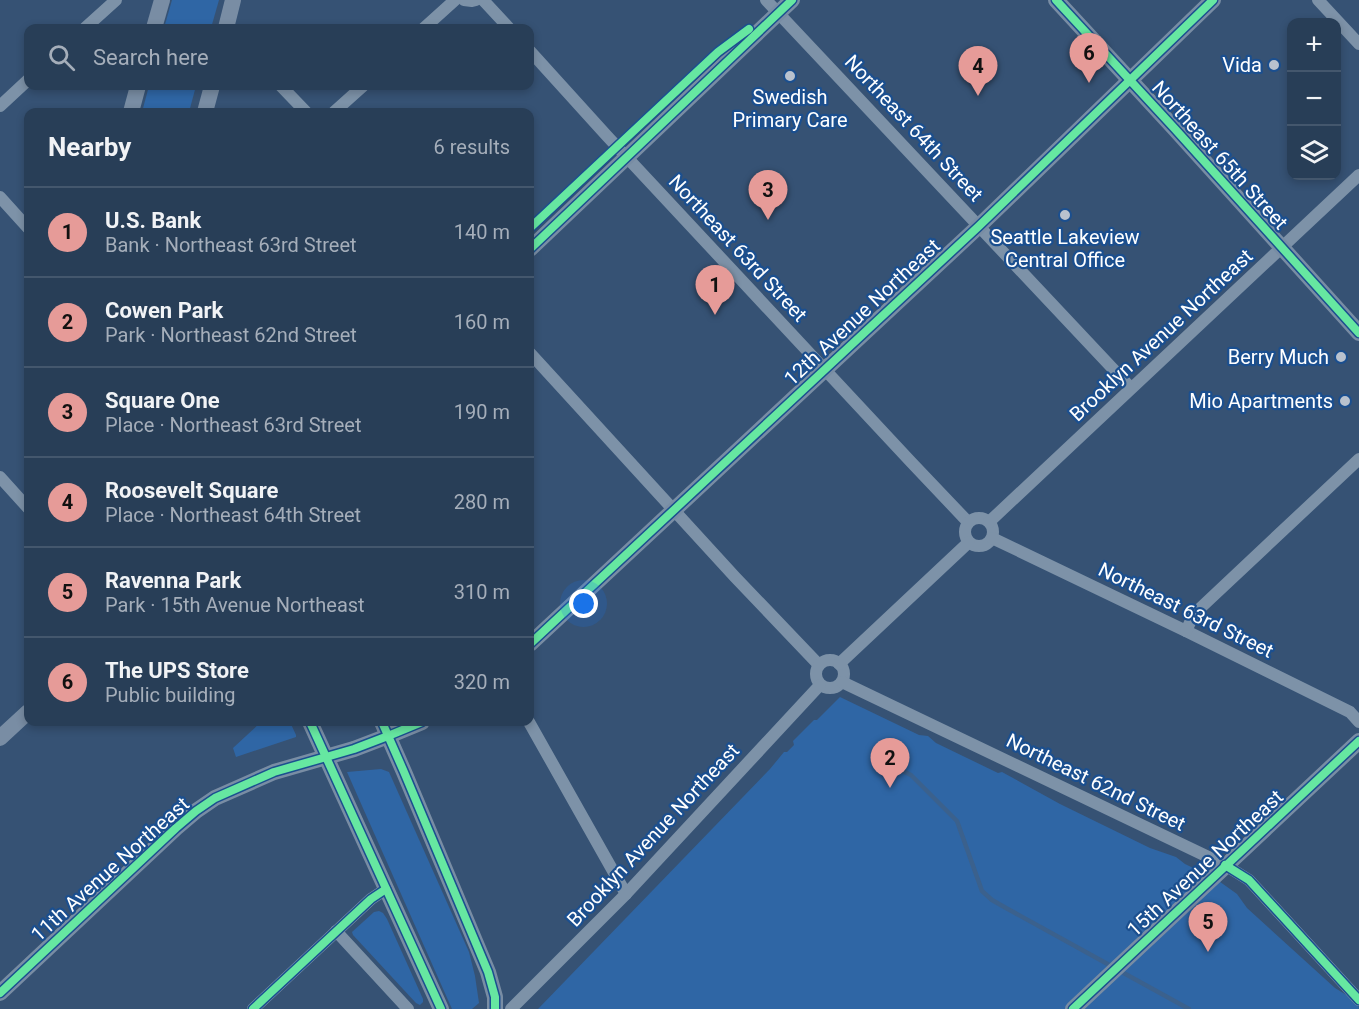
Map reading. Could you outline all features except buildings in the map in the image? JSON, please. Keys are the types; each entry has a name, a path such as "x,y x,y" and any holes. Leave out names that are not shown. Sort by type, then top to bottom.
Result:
{"main road":[{"path":"155,24 162,0"},
{"path":"228,24 233,0"},
{"path":"534,245 792,0"},
{"name":"Northeast 65th Street","path":"1056,0 1359,333"},
{"name":"12th Avenue Northeast","path":"534,640 979,226 1213,0"},
{"path":"132,108 137,90"},
{"path":"206,108 211,90"},
{"path":"0,738 24,716"},
{"path":"312,726 441,1009"},
{"path":"401,726 385,729 488,972 495,997 495,1009"},
{"name":"11th Avenue Northeast","path":"0,993 196,811 215,798 274,772 354,749 385,729"},
{"name":"15th Avenue Northeast","path":"1073,1009 1359,741"}],"street":[{"path":"89,24 116,0"},
{"path":"428,24 455,0"},
{"path":"464,0 476,0"},
{"path":"483,0 505,24"},
{"name":"Northeast 64th Street","path":"766,0 1131,388"},
{"path":"1318,0 1359,45"},
{"name":"Northeast 63rd Street","path":"534,55 626,157 969,522"},
{"path":"0,106 24,84"},
{"path":"285,90 302,108"},
{"path":"338,108 359,90"},
{"name":"Brooklyn Avenue Northeast","path":"989,522 1359,175"},
{"path":"0,197 24,224"},
{"path":"534,357 735,577 819,665"},
{"path":"1186,630 1194,614 1359,459"},
{"path":"0,477 24,504"},
{"path":"980,517 989,522 993,529 992,538 985,545 976,546 965,537 965,528 975,518 980,517"},
{"name":"Northeast 63rd Street","path":"992,538 1186,630 1350,712 1359,722"},
{"path":"839,664 969,542"},
{"path":"829,660 839,664 842,666 844,675 842,682 829,689 820,685 816,677 819,665 829,660"},
{"name":"Northeast 62nd Street","path":"842,682 1225,865 1249,880 1359,1000"},
{"name":"Brooklyn Avenue Northeast","path":"511,1009 626,894 820,685"},
{"path":"531,726 626,894"},
{"path":"253,1009 371,899 386,889"},
{"path":"336,932 408,1009"}],"shaded area":[{"path":"172,0 219,0 212,24 165,24"},
{"path":"148,90 195,90 190,108 143,108"},
{"path":"840,697 919,735 928,736 936,743 998,773 1002,772 1060,804 1150,848 1176,857 1216,879 1237,894 1247,908 1335,988 1358,1002 1359,1009 538,1009 784,752 794,745 793,741"},
{"path":"257,726 292,726 296,735 296,737 236,757 233,748"},
{"path":"381,769 389,772 469,952 479,1003 472,1009 452,1009 347,772"},
{"path":"379,911 387,919 423,999 420,1005 353,935 352,932 374,912"}],"waterway":[{"path":"876,758 911,775 957,821 982,891 992,900 1113,967"},
{"path":"1120,971 1189,1009"}],"cycle path":[{"path":"534,245 792,0"},
{"path":"1056,0 1359,333"},
{"path":"534,640 979,226 1213,0"},
{"path":"534,224 718,52 749,29"},
{"path":"312,726 441,1009"},
{"path":"384,726 488,972 495,997 495,1009"},
{"path":"0,993 176,828 215,798 274,772 354,749 412,726"},
{"path":"1073,1009 1359,741"},
{"path":"1225,865 1249,880 1359,1000"},
{"path":"253,1009 371,899 386,889"}],"place":[{"name":"Vida","path":"1274,65"},
{"name":"Swedish Primary Care","path":"790,76"},
{"name":"The UPS Store","path":"1089,83"},
{"name":"Roosevelt Square","path":"978,96"},
{"name":"Seattle Lakeview Central Office","path":"1065,215"},
{"name":"Square One","path":"768,220"},
{"name":"U.S. Bank","path":"715,315"},
{"name":"Berry Much","path":"1341,357"},
{"name":"Mio Apartments","path":"1345,401"},
{"name":"Cowen Park","path":"890,788"},
{"name":"Ravenna Park","path":"1208,952"}]}
